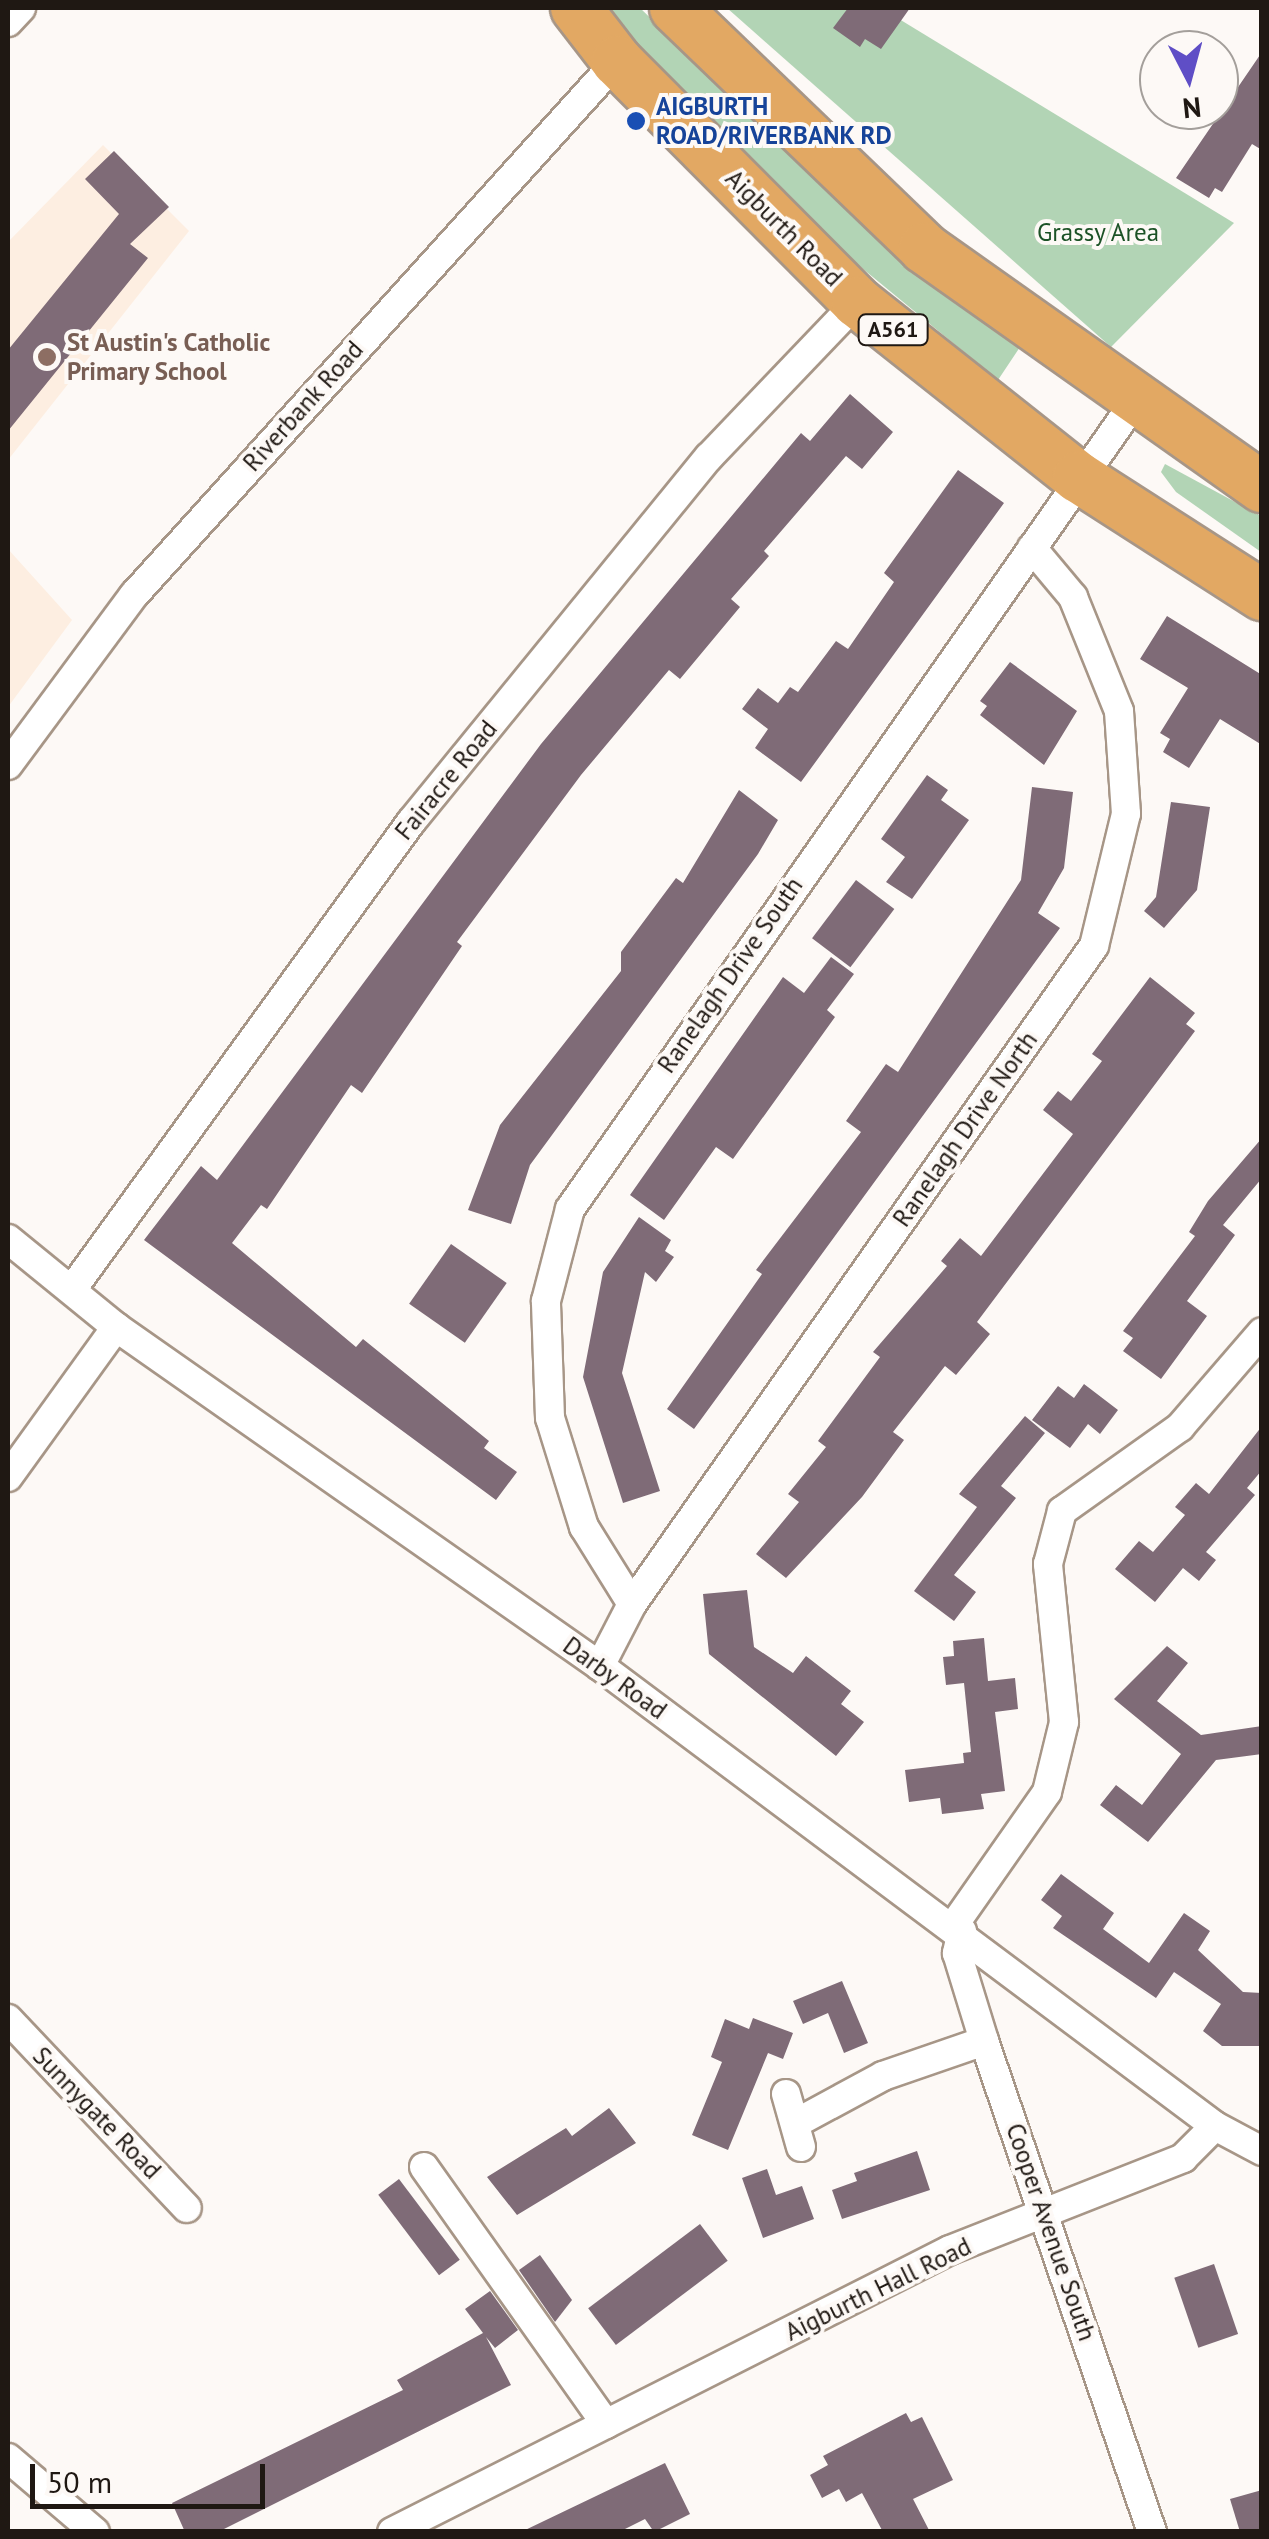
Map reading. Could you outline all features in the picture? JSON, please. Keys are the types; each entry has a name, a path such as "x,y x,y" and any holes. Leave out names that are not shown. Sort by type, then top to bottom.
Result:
{"highway":[{"name":"Aigburth Road","path":"576,8 617,60 858,302 1078,477 1262,595"},
{"path":"674,8 924,248 1134,403 1262,488"}],"street":[{"path":"8,22 21,8"},
{"name":"Riverbank Road","path":"8,765 134,594 617,60"},
{"name":"Fairacre Road","path":"73,1288 411,822 710,457 858,302"},
{"name":"Ranelagh Drive South","path":"632,1604 584,1527 550,1418 546,1301 570,1209 1078,477 1134,403"},
{"name":"Ranelagh Drive North","path":"600,1666 632,1604 1094,946 1126,814 1119,711 1073,597 1032,548"},
{"name":"Darby Road","path":"8,1239 116,1326 600,1666 958,1929 1215,2126 1262,2152"},
{"path":"8,1478 116,1326"},
{"path":"958,1929 1012,1853 1047,1792 1064,1722 1048,1564 1062,1512 1180,1427 1262,1332"},
{"name":"Cooper Avenue South","path":"958,1929 957,1954 984,2041 1152,2532"},
{"name":"Sunnygate Road","path":"8,2019 187,2208"},
{"path":"786,2094 800,2135 883,2076 984,2041"},
{"path":"1215,2126 1262,2128"},
{"name":"Aigburth Hall Road","path":"392,2532 950,2250 1046,2216 1182,2158 1215,2126"},
{"path":"424,2167 606,2424"},
{"path":"8,2458 95,2532"}],"shaded area":[{"name":"St Austin's Catholic Primary School","path":"103,145 189,231 8,460 8,242"},
{"path":"8,549 72,620 8,707"}],"green space":[{"path":"602,8 640,8 852,212 1020,347 998,380 823,236"},
{"name":"Grassy Area","path":"727,8 881,8 1234,223 1111,347"},
{"path":"1165,464 1261,516 1261,552 1176,492 1161,472"}],"building":[{"path":"848,8 910,8 881,49 865,39 860,47 833,28"},
{"path":"1262,52 1262,150 1252,144 1222,192 1215,188 1209,198 1176,178 1209,130 1239,130 1239,86"},
{"path":"114,151 169,207 130,244 148,258 8,431 8,350 119,214 85,179"},
{"path":"850,394 893,432 862,469 846,456 764,551 769,556 731,599 740,607 680,679 669,670 581,775 457,942 462,946 362,1093 351,1085 267,1209 261,1205 232,1243 356,1347 363,1339 489,1441 484,1448 517,1472 496,1500 144,1240 201,1166 217,1180 541,744 801,433 810,441"},
{"path":"958,470 1004,503 801,782 755,748 768,729 742,709 758,688 778,703 790,687 798,692 836,641 848,649 894,582 884,573"},
{"path":"1167,616 1262,675 1262,745 1220,719 1189,768 1163,752 1170,739 1160,733 1188,688 1140,659"},
{"path":"1010,662 1077,711 1044,765 980,715 987,706 980,701"},
{"path":"927,775 948,790 941,800 969,820 912,899 886,882 905,857 881,839"},
{"path":"1032,787 1073,792 1064,868 1038,913 1060,928 694,1429 667,1409 762,1274 756,1270 861,1132 846,1121 886,1064 898,1072 1021,880"},
{"path":"739,790 778,820 758,854 530,1165 511,1224 468,1210 500,1125 621,971 621,952 676,878 683,883"},
{"path":"1171,802 1210,807 1197,890 1164,928 1144,911 1156,897"},
{"path":"856,880 894,909 850,967 812,938"},
{"path":"831,957 854,974 827,1010 835,1017 733,1159 716,1147 664,1220 630,1195 783,977 804,993"},
{"path":"1150,977 1195,1013 1186,1024 1195,1031 977,1322 990,1334 956,1375 945,1366 893,1432 904,1440 862,1497 786,1578 756,1554 799,1502 788,1494 826,1447 818,1441 880,1357 873,1352 947,1266 941,1261 960,1238 981,1256 1073,1134 1043,1110 1058,1091 1071,1101 1102,1061 1092,1054"},
{"path":"1262,1138 1262,1178 1223,1225 1235,1235 1187,1301 1207,1316 1161,1379 1123,1351 1133,1338 1123,1331 1195,1236 1189,1232 1208,1201"},
{"path":"639,1217 671,1240 665,1251 674,1257 656,1282 645,1272 622,1373 660,1491 623,1503 583,1377 603,1272"},
{"path":"451,1244 507,1283 465,1343 409,1304"},
{"path":"1084,1384 1118,1410 1100,1434 1088,1424 1070,1448 1032,1420 1058,1386 1074,1398"},
{"path":"1025,1416 1045,1433 1001,1486 1016,1498 954,1575 976,1592 954,1621 914,1591 977,1507 959,1494"},
{"path":"1262,1426 1262,1470 1247,1488 1255,1495 1206,1552 1216,1560 1199,1581 1183,1568 1155,1602 1115,1569 1139,1541 1153,1552 1185,1515 1175,1507 1196,1483 1209,1494"},
{"path":"747,1590 754,1647 793,1673 806,1656 851,1691 841,1704 864,1722 836,1756 709,1654 703,1594"},
{"path":"984,1638 988,1681 1015,1678 1018,1709 995,1712 1005,1791 981,1794 984,1809 942,1814 940,1798 909,1802 905,1770 964,1763 963,1753 971,1752 964,1683 946,1685 943,1657 954,1656 953,1641"},
{"path":"1167,1646 1188,1663 1157,1701 1201,1735 1262,1726 1262,1754 1216,1760 1148,1842 1100,1805 1116,1785 1142,1805 1181,1754 1114,1699"},
{"path":"1061,1874 1114,1913 1103,1929 1149,1963 1184,1913 1210,1931 1198,1950 1243,1992 1262,1993 1262,2046 1222,2046 1203,2031 1221,2004 1174,1972 1156,1998 1053,1928 1062,1916 1041,1900"},
{"path":"842,1981 868,2043 844,2053 828,2013 803,2024 793,2001"},
{"path":"753,2018 793,2033 783,2059 768,2053 728,2150 692,2135 722,2062 711,2057 725,2019 749,2029"},
{"path":"609,2108 636,2143 517,2215 487,2177 566,2128 572,2136"},
{"path":"917,2151 930,2190 842,2219 832,2190 857,2181 854,2173"},
{"path":"767,2169 776,2195 802,2186 814,2219 763,2238 742,2178"},
{"path":"399,2179 460,2260 439,2275 378,2195"},
{"path":"700,2224 728,2261 616,2345 588,2308"},
{"path":"540,2255 572,2300 555,2322 519,2270"},
{"path":"1214,2264 1238,2334 1198,2348 1174,2278"},
{"path":"490,2291 518,2330 495,2348 486,2337 511,2385 218,2532 185,2532 172,2503 403,2390 397,2380 483,2333 465,2309"},
{"path":"906,2413 911,2422 922,2417 953,2480 913,2499 930,2532 883,2532 862,2493 846,2502 839,2489 822,2498 810,2475 828,2465 823,2456"},
{"path":"665,2463 690,2514 654,2532 645,2519 619,2532 521,2532"},
{"path":"1262,2490 1262,2532 1240,2532 1230,2499"}],"place":[{"name":"AIGBURTH ROAD/RIVERBANK RD","path":"636,121"},
{"name":"St Austin's Catholic Primary School","path":"47,357"}]}
